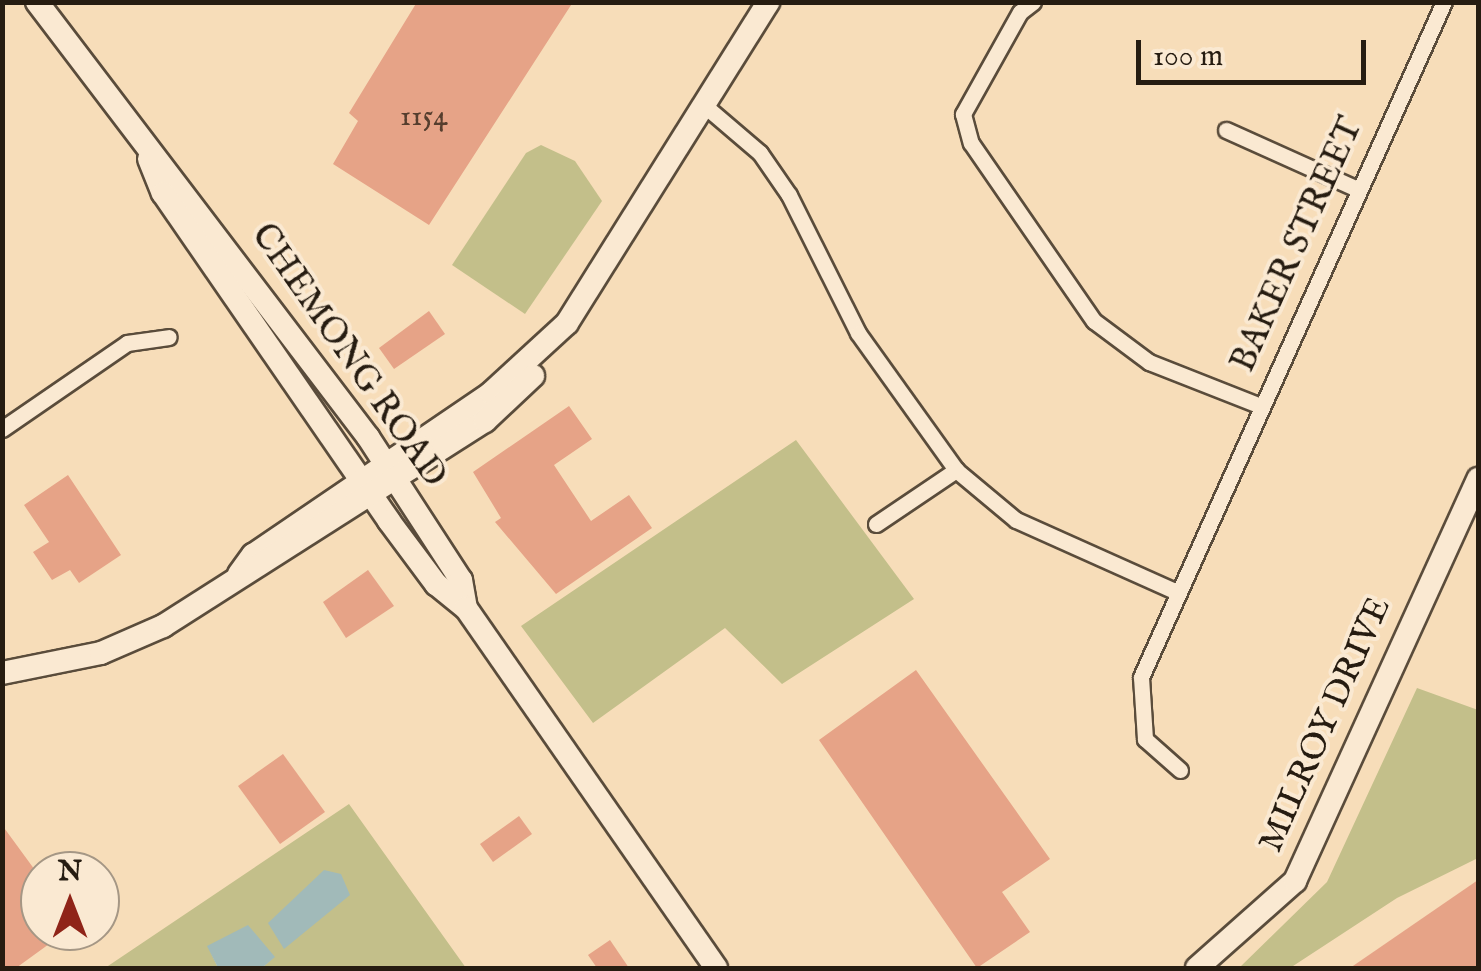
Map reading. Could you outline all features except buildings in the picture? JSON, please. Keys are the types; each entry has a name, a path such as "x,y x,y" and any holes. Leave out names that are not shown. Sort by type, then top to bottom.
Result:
{"main road":[{"name":"CHEMONG ROAD","path":"37,2 149,159 245,267 461,580 466,608"},
{"path":"2,673 131,641 239,574 368,486 491,393 567,323 768,2"},
{"name":"CHEMONG ROAD","path":"149,159 162,193 436,584 466,608 716,968"},
{"name":"MILROY DRIVE","path":"1197,968 1295,881 1478,478"}],"street":[{"name":"BAKER STREET","path":"1033,2 1020,12 962,114 972,144 1094,321 1150,362 1258,404"},
{"name":"BAKER STREET","path":"1180,770 1144,738 1137,706 1176,591 1355,188 1444,2"},
{"path":"704,106 760,153 789,194 858,333 956,470 1016,520 1176,591"},
{"path":"1226,130 1355,188"},
{"path":"2,429 127,342 169,338"},
{"path":"876,524 956,470"}],"shaded area":[{"path":"541,145 575,161 602,201 525,314 452,265 526,153"},
{"path":"796,440 914,599 782,684 725,628 593,723 521,626"},
{"path":"1417,688 1478,710 1478,858 1397,898 1290,968 1239,968 1327,882"},
{"path":"349,804 466,968 262,968 274,957 208,946 218,968 105,968"}],"water":[{"path":"324,870 341,874 350,895 284,949 268,923"},
{"path":"248,925 275,957 262,968 218,968 207,946"}]}
